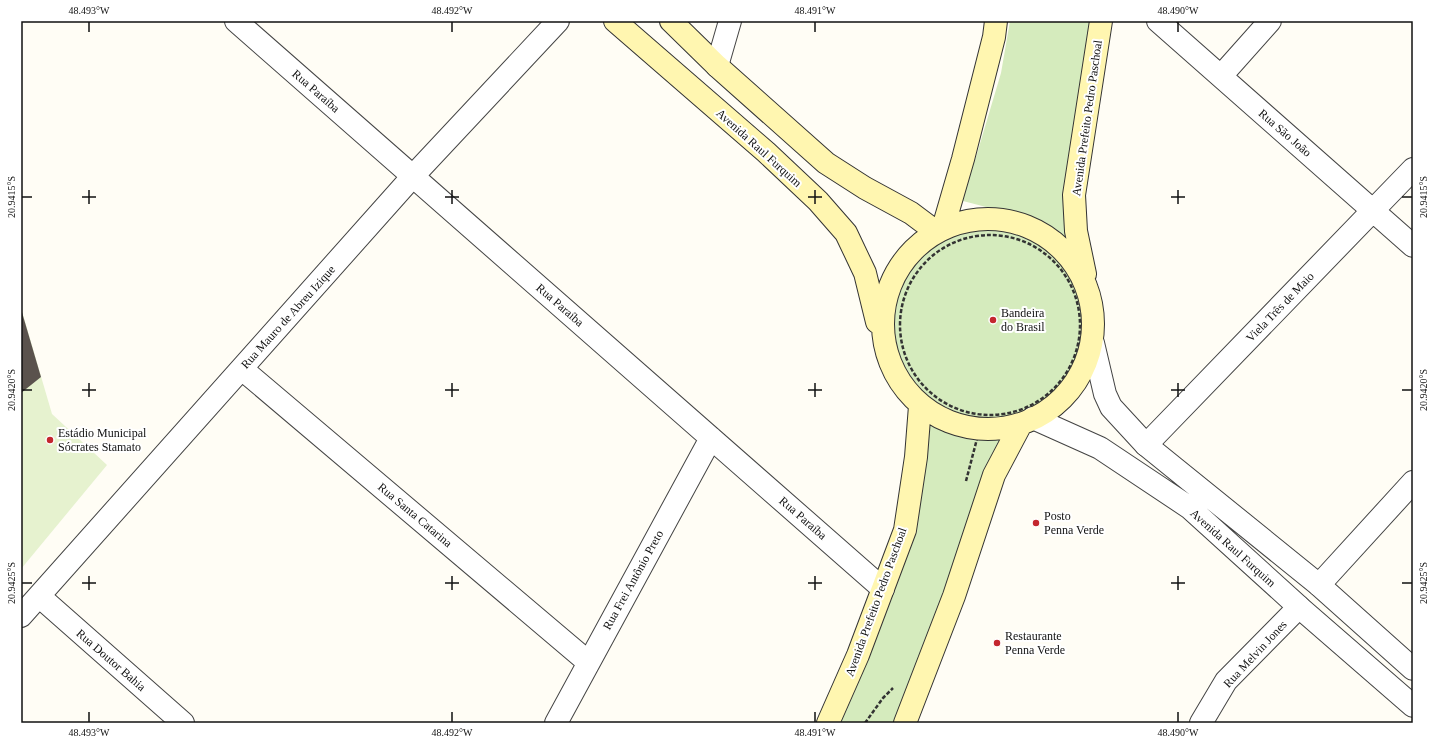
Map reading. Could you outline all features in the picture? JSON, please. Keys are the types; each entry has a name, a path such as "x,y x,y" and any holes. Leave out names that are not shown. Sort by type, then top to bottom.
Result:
{"main road":[{"name":"Avenida Raul Furquim","path":"615,21 766,152 818,201 846,233 865,273 883,344 897,379 920,406"},
{"path":"671,21 717,66 826,163 865,188 939,230"},
{"path":"939,230 965,151 994,37 996,21"},
{"name":"Avenida Prefeito Pedro Paschoal","path":"828,723 858,655 905,530 916,457 920,406 951,423 986,430 1027,421 1054,407 1079,378 1093,343 1094,315 1076,230 1074,195 1101,21"},
{"path":"883,344 884,300 902,260 939,230 965,220 996,218 1027,225 1054,240 1074,261 1088,286"},
{"path":"905,723 954,596 994,475 1027,421"}],"street":[{"name":"Rua Paraíba","path":"236,21 883,589"},
{"name":"Rua Mauro de Abreu Izique","path":"21,616 413,176 558,21"},
{"path":"717,66 730,21"},
{"name":"Rua São João","path":"1158,21 1413,246"},
{"path":"1221,76 1270,21"},
{"name":"Viela Três de Maio","path":"1146,445 1413,169"},
{"name":"Avenida Raul Furquim","path":"1093,343 1105,394 1111,407 1146,445 1319,585 1413,668"},
{"name":"Rua Santa Catarina","path":"242,369 588,662"},
{"name":"Avenida Raul Furquim","path":"1027,421 1100,448 1190,508 1299,607 1413,706"},
{"name":"Rua Frei Antônio Preto","path":"556,723 711,438"},
{"path":"1319,585 1413,482"},
{"name":"Rua Doutor Bahia","path":"39,596 183,723"},
{"name":"Rua Melvin Jones","path":"1201,723 1226,681 1299,607"}],"path":[{"path":"995,234 1013,237 1029,243 1045,252 1058,264 1076,295 1080,312 1081,329 1078,347 1072,364 1063,379 1051,392 1020,410 1003,414 985,415 968,412 951,406 936,397 922,385 912,371 904,354 900,337 899,320 902,302 908,285 918,270 930,257 944,247 960,239 978,235 995,234"}],"green space":[{"path":"1010,21 1098,21 1072,253 1047,231 1034,224 1006,213 959,200 976,157 1001,73"},
{"path":"988,223 1017,227 1036,235 1052,246 1066,260 1077,276 1085,295 1089,324 1085,353 1077,372 1066,388 1052,402 1036,413 1017,421 988,425 959,421 940,413 924,402 910,388 899,372 891,353 887,324 891,295 899,276 910,260 924,246 940,235 959,227"},
{"name":"Estádio Municipal Sócrates Stamato","path":"21,308 52,414 107,465 21,569"},
{"path":"924,414 949,429 978,435 987,436 1013,431 896,723 837,723 895,577"}],"building":[{"path":"21,309 41,377 21,393"}],"place":[{"name":"Bandeira do Brasil","path":"993,320"},
{"name":"Estádio Municipal Sócrates Stamato","path":"50,440"},
{"name":"Posto Penna Verde","path":"1036,523"},
{"name":"Restaurante Penna Verde","path":"997,643"}]}
